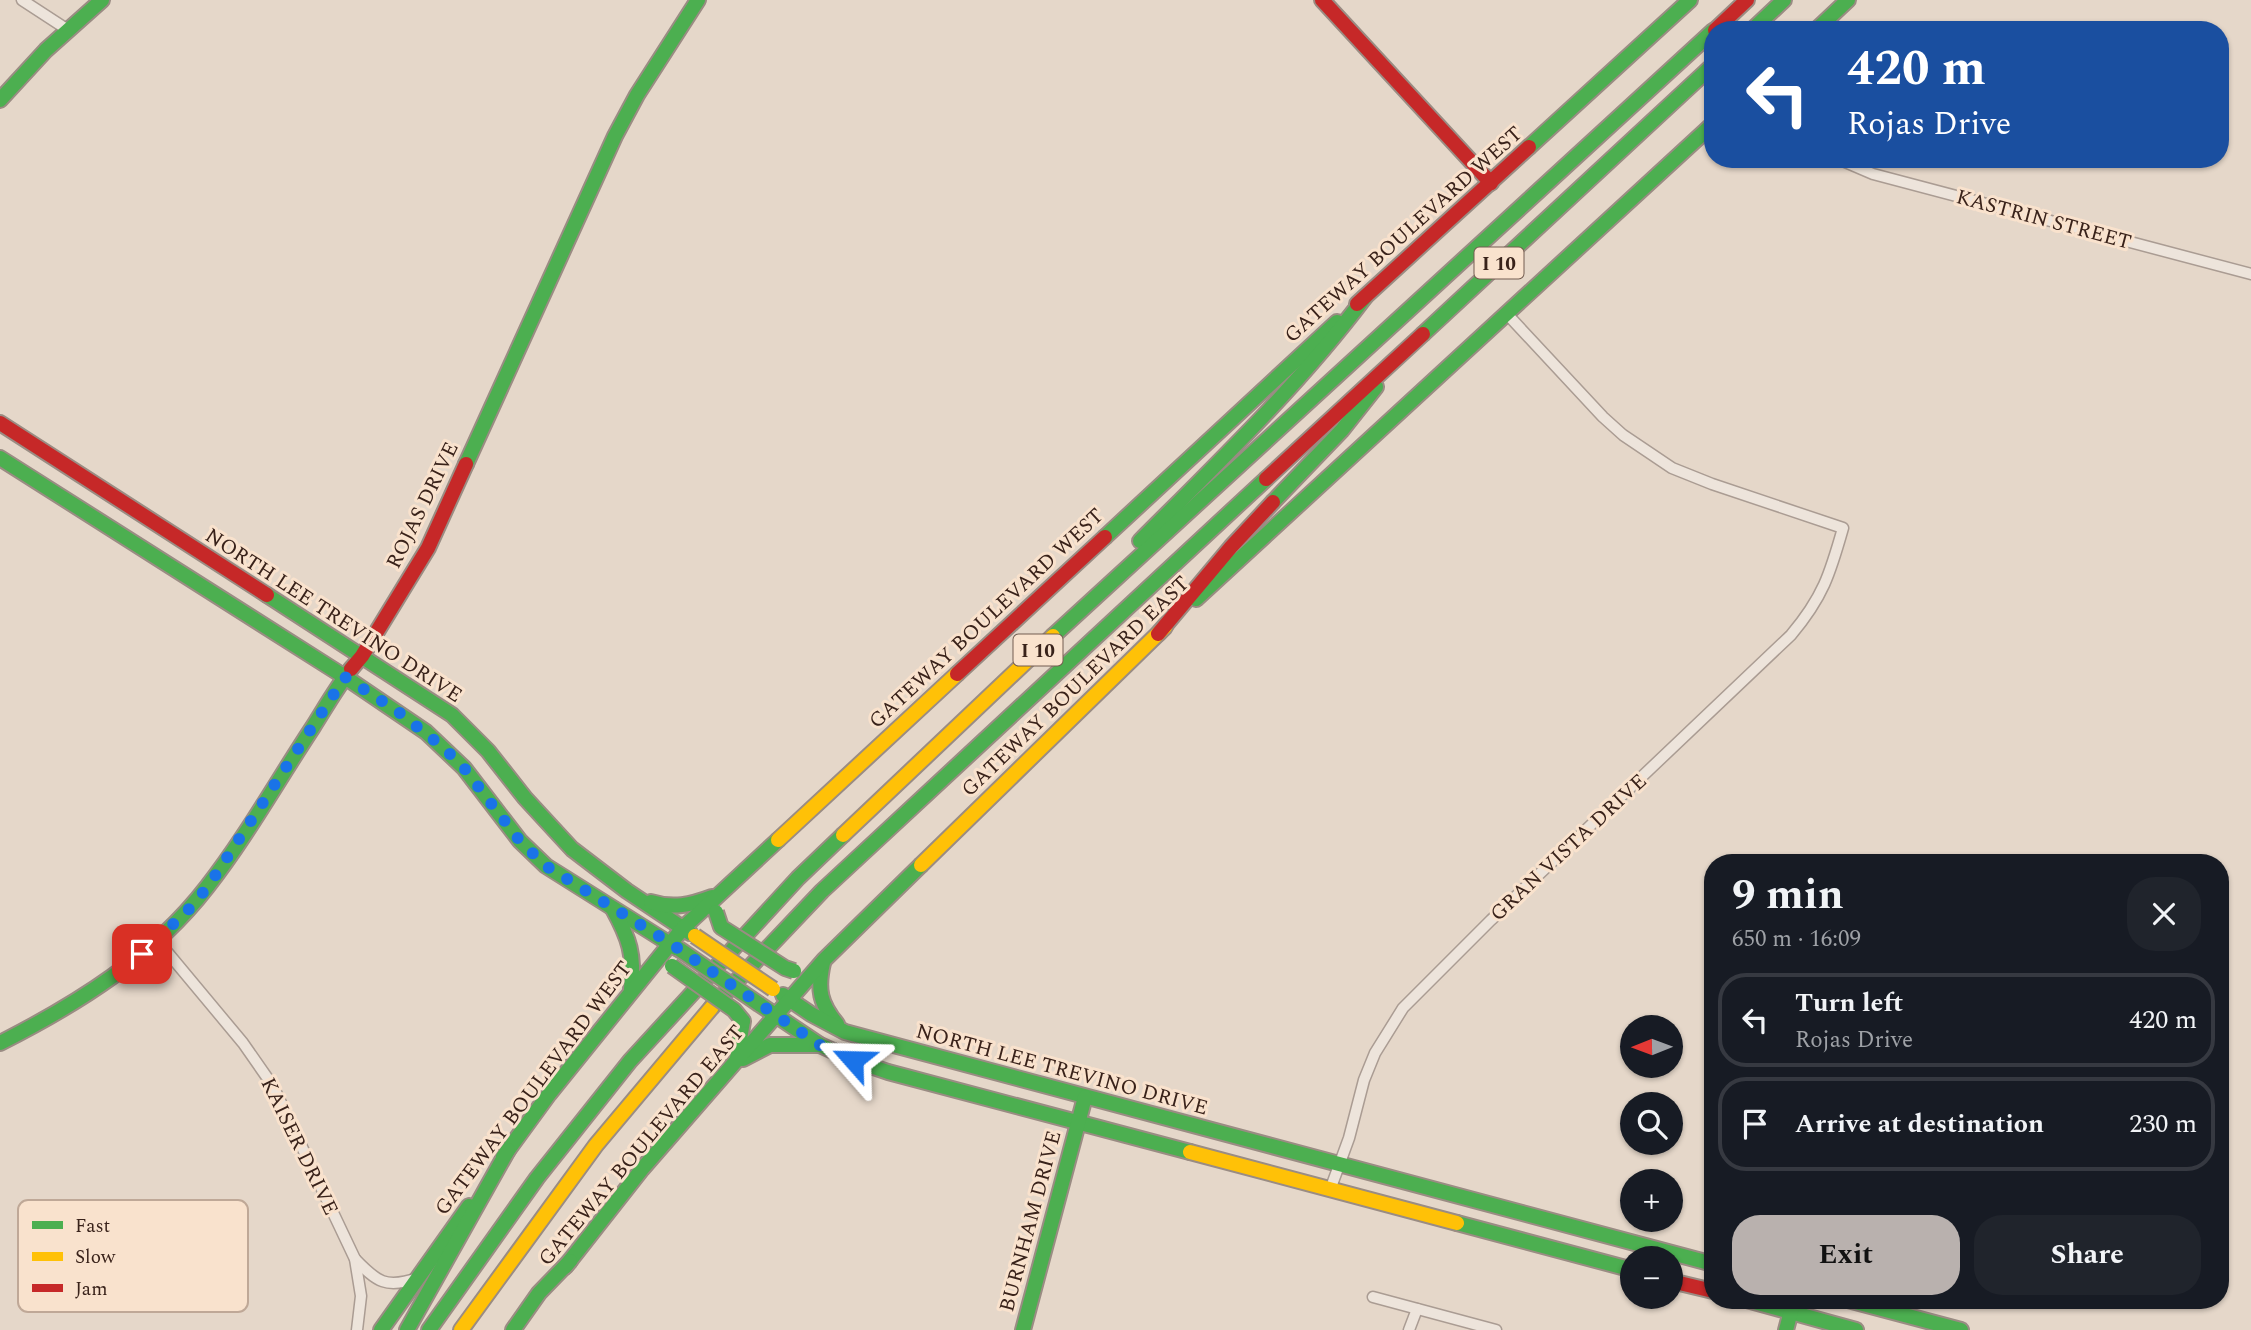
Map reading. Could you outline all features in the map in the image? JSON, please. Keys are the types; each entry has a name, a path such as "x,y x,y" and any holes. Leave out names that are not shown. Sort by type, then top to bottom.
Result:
{"main road":[{"path":"0,100 46,50 102,0"},
{"name":"ROJAS DRIVE","path":"0,1043 99,989 158,941 191,907 221,869 345,677 362,656 428,548 615,136 698,0"},
{"path":"1322,0 1491,183"},
{"name":"GATEWAY BOULEVARD WEST","path":"381,1330 508,1150 631,991 646,972 689,932 718,895 1690,0"},
{"name":"I 10","path":"1724,21 1747,0"},
{"path":"1762,21 1784,0"},
{"path":"1826,21 1848,0"},
{"name":"I 10","path":"429,1330 537,1178 630,1061 798,878 1030,658 1704,39"},
{"name":"I 10","path":"461,1330 537,1224 622,1113 688,1035 790,923 1704,73"},
{"name":"GATEWAY BOULEVARD EAST","path":"521,1330 570,1261 642,1169 824,960 1158,634 1704,132"},
{"path":"1030,658 1090,589 1234,447 1341,329 1365,297"},
{"path":"1158,634 1231,547 1342,430 1397,356"},
{"name":"NORTH LEE TREVINO DRIVE","path":"0,423 452,715 488,751 556,834 591,865 811,1014 845,1032 1704,1262"},
{"path":"0,458 396,710 444,748 464,768 520,841 546,866 674,946 820,1045 888,1072 1620,1267"},
{"path":"627,891 666,906 691,905 718,895 716,912 721,927 785,968 794,971 824,960"},
{"path":"613,908 633,948 635,965 631,991"},
{"path":"824,960 818,979 819,999 823,1009 845,1032"},
{"path":"646,972 661,966 671,966 734,1010 743,1021 735,1062"},
{"path":"735,1062 770,1045 820,1045"},
{"name":"BURNHAM DRIVE","path":"1023,1330 1086,1097"},
{"path":"407,1330 508,1150"},
{"path":"513,1330 539,1293 570,1261"},
{"path":"1683,1284 1704,1290"},
{"path":"1786,1330 1792,1309"},
{"path":"1801,1309 1856,1330"},
{"path":"1882,1309 1961,1330"}],"street":[{"path":"22,0 68,30"},
{"name":"KASTRIN STREET","path":"1859,168 1873,174 2251,274"},
{"name":"GRAN VISTA DRIVE","path":"1330,1190 1340,1165 1364,1080 1375,1053 1396,1017 1416,992 1791,635 1806,617 1829,578 1843,528 1682,473 1661,461 1623,435 1603,417 1507,314"},
{"name":"KAISER DRIVE","path":"158,941 243,1043 273,1086 355,1259 361,1296 357,1330"},
{"name":"KAISER DRIVE","path":"355,1259 370,1275 384,1283 402,1284 418,1278"},
{"path":"1373,1297 1496,1330"},
{"path":"1409,1330 1417,1309"}],"traffic: fast":[{"path":"0,100 46,50 102,0"},
{"path":"466,464 615,136 637,95 698,0"},
{"path":"1529,147 1690,0"},
{"path":"1762,21 1784,0"},
{"path":"1826,21 1848,0"},
{"path":"1053,636 1704,39"},
{"path":"1423,334 1704,73"},
{"path":"1196,599 1704,132"},
{"path":"1140,541 1285,392 1340,330 1365,297"},
{"path":"1105,537 1337,322"},
{"path":"1273,502 1342,430 1376,387"},
{"path":"0,458 345,677 426,732 464,768 520,841 546,866 678,949"},
{"path":"712,1007 822,891 1266,479"},
{"path":"267,595 452,715 488,751 525,798 572,849 627,891 690,933"},
{"path":"0,1043 57,1012 112,977 138,957 186,912 235,848 351,669"},
{"path":"429,1330 537,1178 630,1061 798,878 843,835"},
{"path":"503,1157 549,1094 683,928 778,840"},
{"path":"565,1267 642,1169 824,960 921,865"},
{"path":"651,902 682,905 712,897"},
{"path":"613,909 629,947 631,989"},
{"path":"716,912 721,927 794,971"},
{"path":"679,949 759,1004"},
{"path":"823,963 821,996 837,1024"},
{"path":"672,966 734,1010 743,1021"},
{"path":"783,995 845,1032 1704,1262"},
{"path":"759,1004 820,1045 853,1060 888,1072 1190,1152"},
{"path":"737,1058 743,1021"},
{"path":"743,1059 770,1045 820,1045"},
{"path":"1023,1330 1085,1097"},
{"path":"407,1330 508,1150"},
{"path":"381,1330 469,1206"},
{"path":"1457,1223 1620,1267"},
{"path":"513,1330 539,1293 570,1261"},
{"path":"1780,1309 1856,1330"},
{"path":"1786,1330 1792,1309"},
{"path":"1882,1309 1961,1330"}],"traffic: slow":[{"path":"921,865 1165,627"},
{"path":"843,835 1053,636"},
{"path":"778,840 957,674"},
{"path":"695,936 773,989"},
{"path":"461,1330 596,1145 712,1007"},
{"path":"1190,1152 1457,1223"}],"traffic: jam":[{"path":"1322,0 1491,183"},
{"path":"1725,21 1747,0"},
{"path":"1357,304 1529,147"},
{"path":"1266,479 1423,334"},
{"path":"0,423 267,595"},
{"path":"351,669 362,656 428,548 466,464"},
{"path":"1158,634 1231,547 1273,502"},
{"path":"957,674 1105,537"},
{"path":"1683,1284 1704,1289"}],"route":[{"path":"142,954 158,941 209,885 345,677 396,710 444,748 496,807 520,841 546,866 670,943 820,1045 853,1060"}]}
